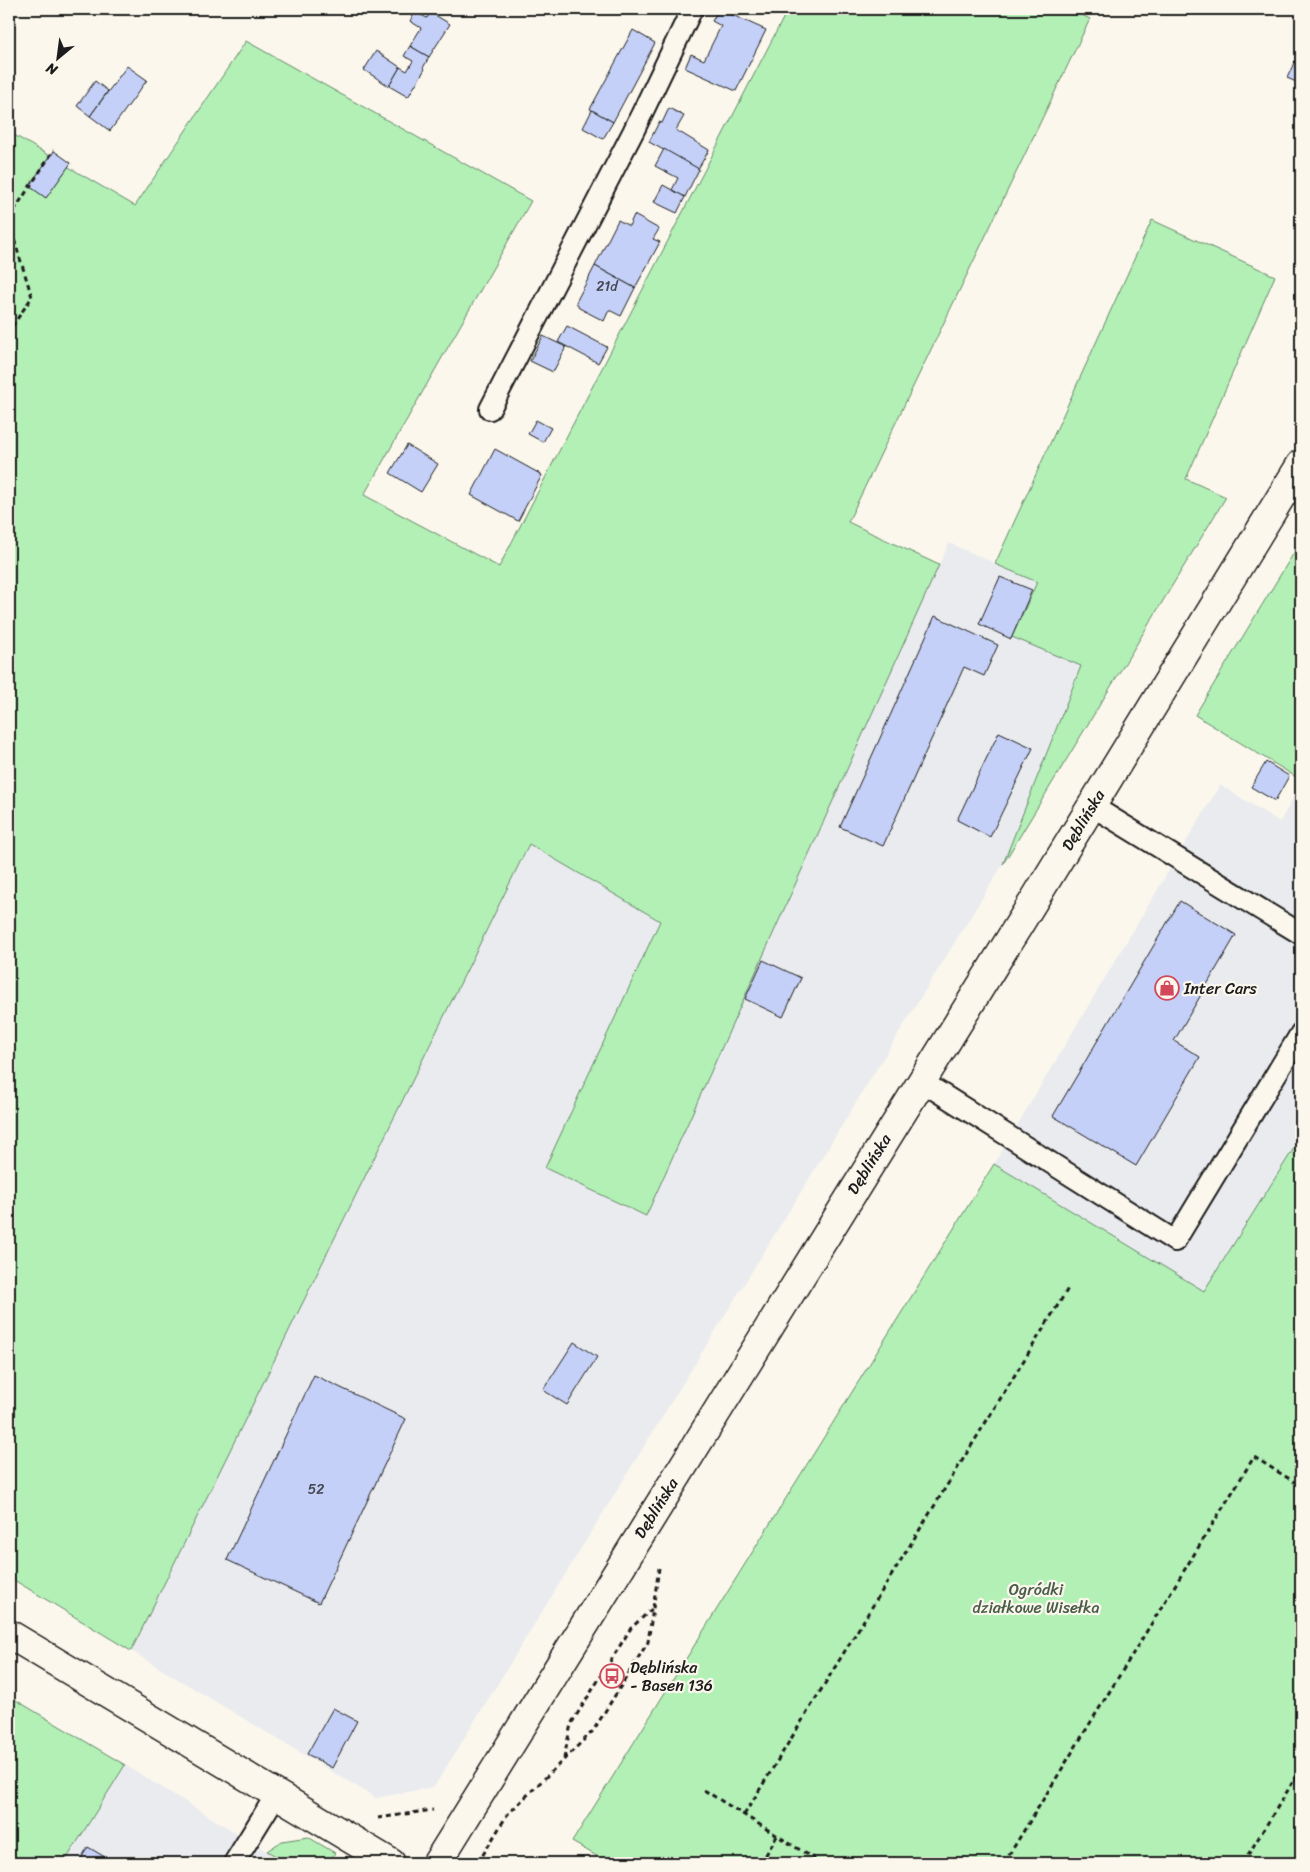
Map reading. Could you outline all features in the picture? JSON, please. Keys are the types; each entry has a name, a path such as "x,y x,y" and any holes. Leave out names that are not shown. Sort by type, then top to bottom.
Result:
{"main road":[{"name":"Dęblińska","path":"437,1863 1092,806 1301,464"},
{"path":"9,1634 391,1863"}],"lane":[{"path":"490,409 633,132 692,9"},
{"path":"1092,806 1301,934"},
{"path":"921,1082 1175,1240 1301,1033"},
{"path":"234,1863 276,1795"}],"path":[{"path":"9,218 54,150"},
{"path":"9,223 32,297 9,331"},
{"path":"744,1815 1069,1287"},
{"path":"1004,1863 1254,1457 1301,1486"},
{"path":"478,1863 507,1815 593,1730 648,1642 660,1559"},
{"path":"564,1759 571,1724 631,1628 653,1608"},
{"path":"1243,1863 1301,1769"},
{"path":"1294,1780 1301,1784"},
{"path":"704,1790 821,1863"},
{"path":"372,1819 432,1809 490,1844"},
{"path":"761,1863 777,1836"}],"shaded area":[{"path":"949,543 1038,582 1081,666 1003,864 434,1787 376,1798 131,1651 529,844 660,921 545,1168 646,1216"},
{"path":"1301,783 1301,1137 1204,1291 994,1164 1220,785 1280,822"},
{"path":"125,1765 281,1860 282,1863 64,1863"}],"green space":[{"path":"788,9 1070,9 1090,19 848,522 939,565 646,1216 545,1168 660,921 529,844 131,1651 9,1577 9,132 135,206 246,41 531,201 364,495 499,567"},
{"path":"1152,220 1275,276 1186,479 1226,497 1003,864 1081,666 1012,637 1037,582 995,564"},
{"path":"1301,541 1301,780 1195,715"},
{"name":"Ogródki działkowe Wisełka","path":"1301,1137 1301,1863 609,1863 572,1842 994,1164 1204,1291"},
{"path":"9,1696 125,1765 64,1863 9,1863"},
{"path":"308,1837 335,1853 329,1863 282,1863 281,1859 267,1851 282,1841"}],"building":[{"path":"719,9 766,30 736,91 685,68 691,54 704,60 721,26 712,21"},
{"path":"415,12 427,18 430,12 450,24 429,57 410,46 421,28 410,21"},
{"path":"633,30 655,43 613,122 590,109"},
{"path":"410,46 429,57 423,68 425,69 408,97 389,86 400,67 407,71 413,61 404,56"},
{"path":"1301,48 1301,84 1287,78"},
{"path":"376,51 400,67 389,86 364,70"},
{"path":"127,66 147,80 110,131 90,116"},
{"path":"95,81 108,91 90,116 77,106"},
{"path":"669,108 684,116 676,130 709,150 698,169 649,142 659,122 662,123"},
{"path":"592,110 613,122 603,139 583,128"},
{"path":"664,149 699,169 685,197 672,190 678,178 655,166"},
{"path":"54,151 71,163 46,198 29,186"},
{"path":"663,185 685,197 677,213 654,202"},
{"path":"634,215 659,229 653,239 660,242 635,288 595,266 618,220 629,226"},
{"path":"595,266 635,288 621,316 609,310 604,321 579,308 576,302"},
{"path":"567,326 607,347 598,363 558,342"},
{"path":"543,336 566,347 553,372 530,361"},
{"path":"536,420 551,428 543,442 528,434"},
{"path":"407,445 438,464 421,492 390,473"},
{"path":"495,449 542,475 518,521 471,495"},
{"path":"1000,577 1032,590 1011,639 979,624"},
{"path":"935,616 998,645 984,676 964,667 883,846 840,827"},
{"path":"999,732 1033,748 990,837 957,820"},
{"path":"1266,762 1289,776 1275,801 1251,787"},
{"name":"Inter Cars","path":"1180,901 1236,935 1174,1041 1200,1057 1136,1166 1053,1116"},
{"path":"763,960 801,978 783,1017 745,999"},
{"path":"574,1342 597,1357 567,1405 543,1390"},
{"path":"314,1375 406,1419 319,1603 227,1560"},
{"path":"333,1708 357,1721 332,1768 307,1754"},
{"path":"88,1847 115,1863 78,1863"}],"place":[{"name":"Inter Cars","path":"1167,988"},
{"name":"Dęblińska - Basen 136","path":"612,1676"}]}
